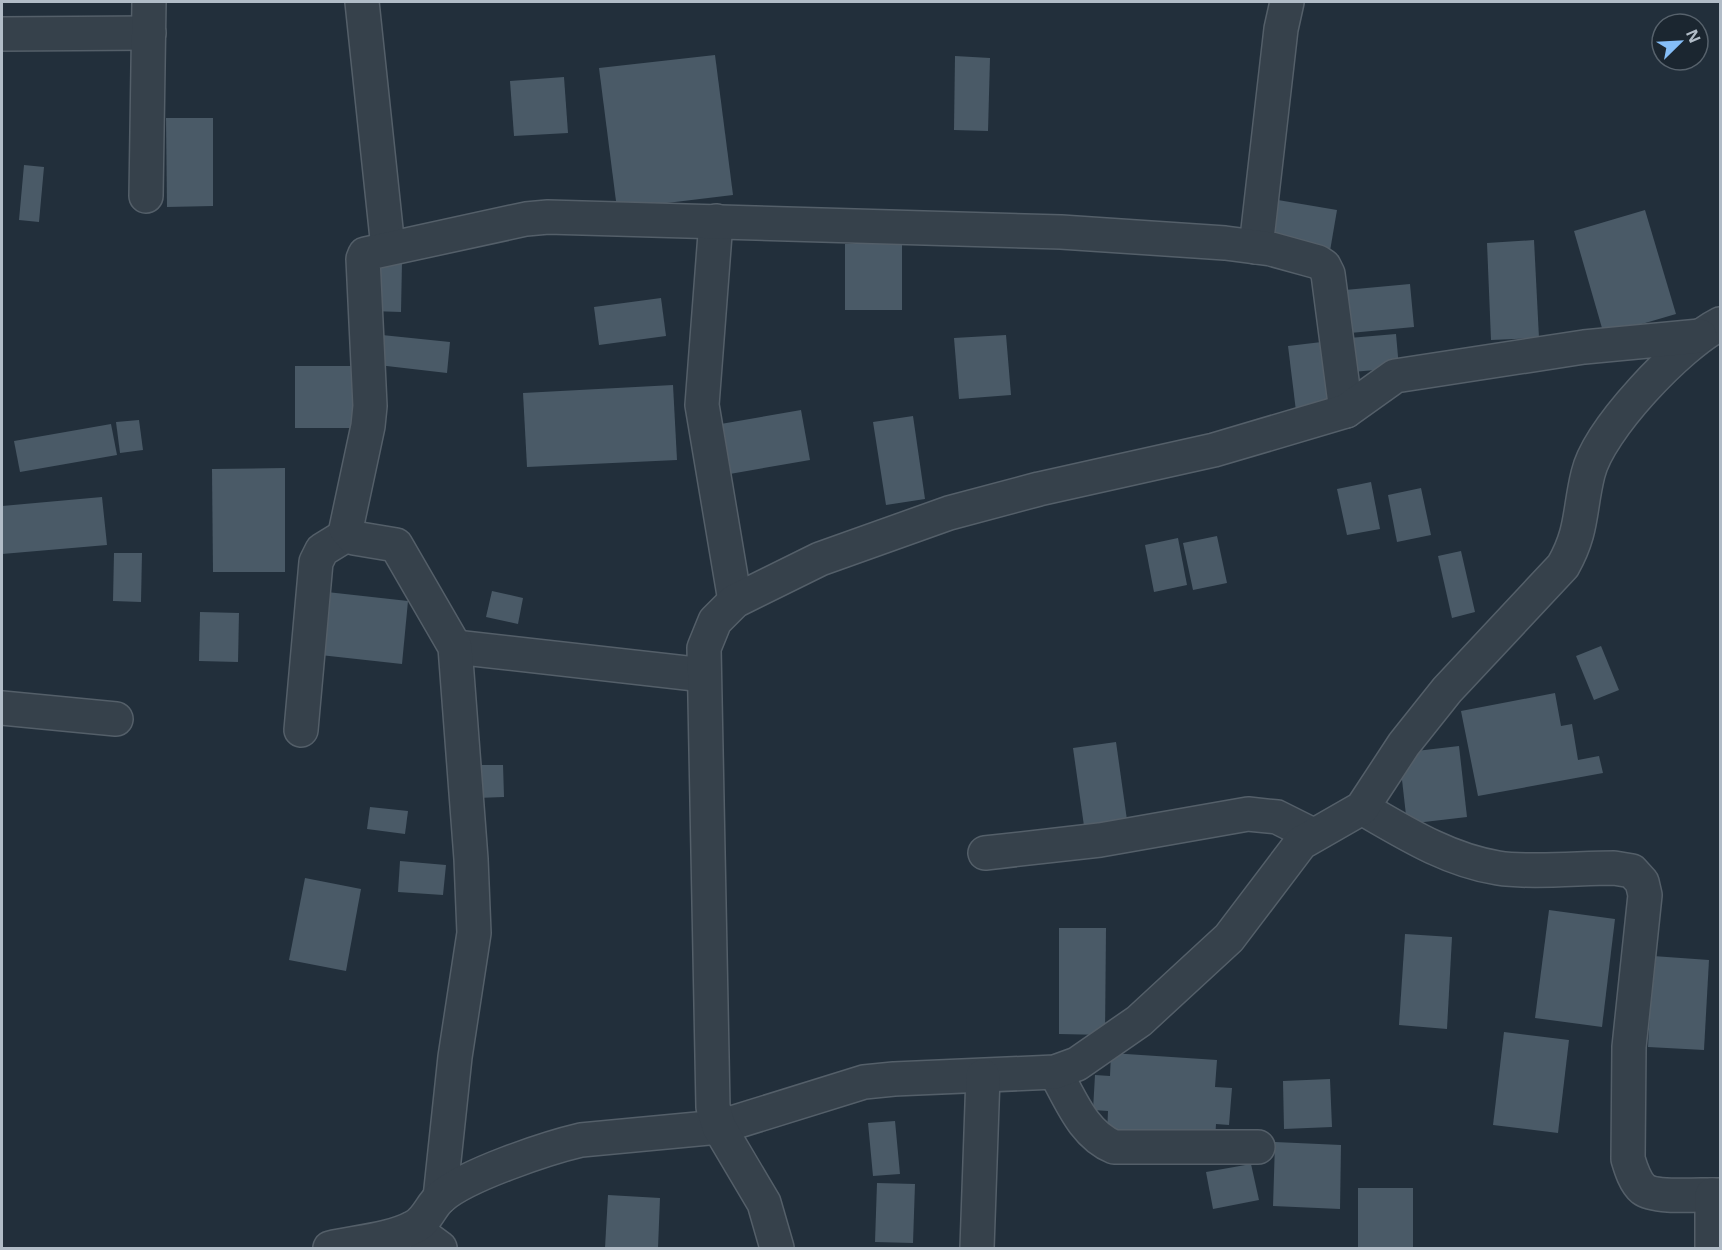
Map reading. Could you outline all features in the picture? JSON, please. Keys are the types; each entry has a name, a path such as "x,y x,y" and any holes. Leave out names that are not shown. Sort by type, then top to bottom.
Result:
{"street":[{"path":"362,2 387,248"},
{"path":"1256,247 1278,52 1287,2"},
{"path":"2,34 156,10 146,196"},
{"path":"440,1197 455,1057 474,933 469,827 455,647 396,545 354,538 348,534 346,522 368,426 370,405 363,259 369,252 525,219 716,221 1061,232 1256,247 1291,254 1324,266 1328,274 1346,411"},
{"path":"716,221 702,405 735,600"},
{"path":"777,1248 764,1203 719,1127 713,1107 704,648 708,633 715,621 735,600 820,559 949,513 1039,489 1214,450 1346,411 1395,376 1710,330"},
{"path":"330,1248 413,1228 426,1217 440,1197 457,1186 540,1152 581,1140 719,1127 864,1082 894,1078 1055,1072 1077,1064 1124,1033 1211,957 1229,938 1301,843 1362,808 1404,744 1447,690 1563,566 1575,545 1581,526 1588,473 1606,433 1681,352 1710,330"},
{"path":"301,730 316,562 322,550 348,534"},
{"path":"455,647 704,675"},
{"path":"2,708 116,719"},
{"path":"1362,808 1425,844 1459,857 1499,868 1614,868 1632,871 1642,882 1645,895 1629,1047 1628,1159 1633,1174 1644,1189 1655,1194 1716,1195 1712,1248"},
{"path":"985,853 1100,840 1248,814 1277,817 1313,835"},
{"path":"1055,1072 1089,1131 1102,1142 1114,1147 1258,1147"},
{"path":"977,1248 983,1076"},
{"path":"413,1228 440,1248"}],"building":[{"path":"715,55 733,195 617,209 599,68"},
{"path":"955,56 990,58 988,131 954,130"},
{"path":"564,77 568,133 514,136 510,81"},
{"path":"166,118 213,118 213,206 167,207"},
{"path":"24,165 44,167 39,222 19,220"},
{"path":"1272,199 1337,210 1330,251 1265,241"},
{"path":"1645,210 1676,314 1604,335 1574,231"},
{"path":"1534,240 1539,338 1491,340 1487,243"},
{"path":"845,244 902,244 902,310 845,310"},
{"path":"372,261 402,262 401,312 371,311"},
{"path":"1410,284 1414,327 1350,333 1345,290"},
{"path":"661,298 666,336 599,345 594,307"},
{"path":"1396,334 1399,368 1352,372 1349,338"},
{"path":"382,335 450,342 447,373 378,365"},
{"path":"1006,335 1011,395 959,399 954,338"},
{"path":"1330,341 1337,407 1296,411 1288,346"},
{"path":"295,366 357,366 358,428 295,428"},
{"path":"673,385 677,460 527,467 523,393"},
{"path":"801,410 810,460 724,475 715,425"},
{"path":"913,416 925,499 886,505 873,422"},
{"path":"139,420 143,450 120,453 116,422"},
{"path":"111,424 117,455 20,472 14,441"},
{"path":"285,468 285,572 213,572 212,469"},
{"path":"1371,482 1380,529 1347,535 1337,489"},
{"path":"1421,488 1431,535 1397,542 1388,495"},
{"path":"102,497 107,545 2,554 2,506"},
{"path":"1217,536 1227,583 1193,590 1183,543"},
{"path":"1178,538 1187,585 1154,592 1145,545"},
{"path":"1461,551 1475,612 1452,618 1438,556"},
{"path":"114,553 142,553 141,602 113,601"},
{"path":"318,591 408,601 402,664 311,654"},
{"path":"492,591 523,598 518,624 486,617"},
{"path":"200,612 239,613 238,662 199,661"},
{"path":"1601,646 1619,690 1594,700 1576,656"},
{"path":"1555,693 1561,726 1572,724 1578,760 1599,756 1603,773 1478,796 1461,711"},
{"path":"1116,742 1127,820 1084,826 1073,748"},
{"path":"1459,746 1467,817 1407,824 1399,753"},
{"path":"477,765 503,765 504,797 477,798"},
{"path":"370,807 408,811 405,834 367,829"},
{"path":"400,861 446,865 443,895 398,892"},
{"path":"305,878 361,889 346,971 289,960"},
{"path":"1549,910 1615,919 1602,1027 1535,1018"},
{"path":"1059,928 1106,928 1105,1035 1059,1034"},
{"path":"1405,934 1452,937 1447,1029 1399,1025"},
{"path":"1653,956 1709,960 1704,1050 1648,1047"},
{"path":"1504,1032 1569,1040 1558,1133 1493,1125"},
{"path":"1111,1053 1217,1060 1215,1087 1232,1088 1229,1125 1216,1124 1215,1141 1107,1134 1108,1111 1093,1110 1095,1075 1110,1076"},
{"path":"1330,1079 1332,1127 1284,1129 1283,1081"},
{"path":"895,1121 900,1174 873,1176 868,1123"},
{"path":"1275,1142 1341,1145 1340,1209 1273,1206"},
{"path":"1251,1164 1259,1200 1213,1209 1206,1172"},
{"path":"877,1183 915,1184 913,1243 875,1242"},
{"path":"1358,1188 1413,1188 1413,1248 1358,1248"},
{"path":"608,1195 660,1198 658,1248 605,1248"}]}
